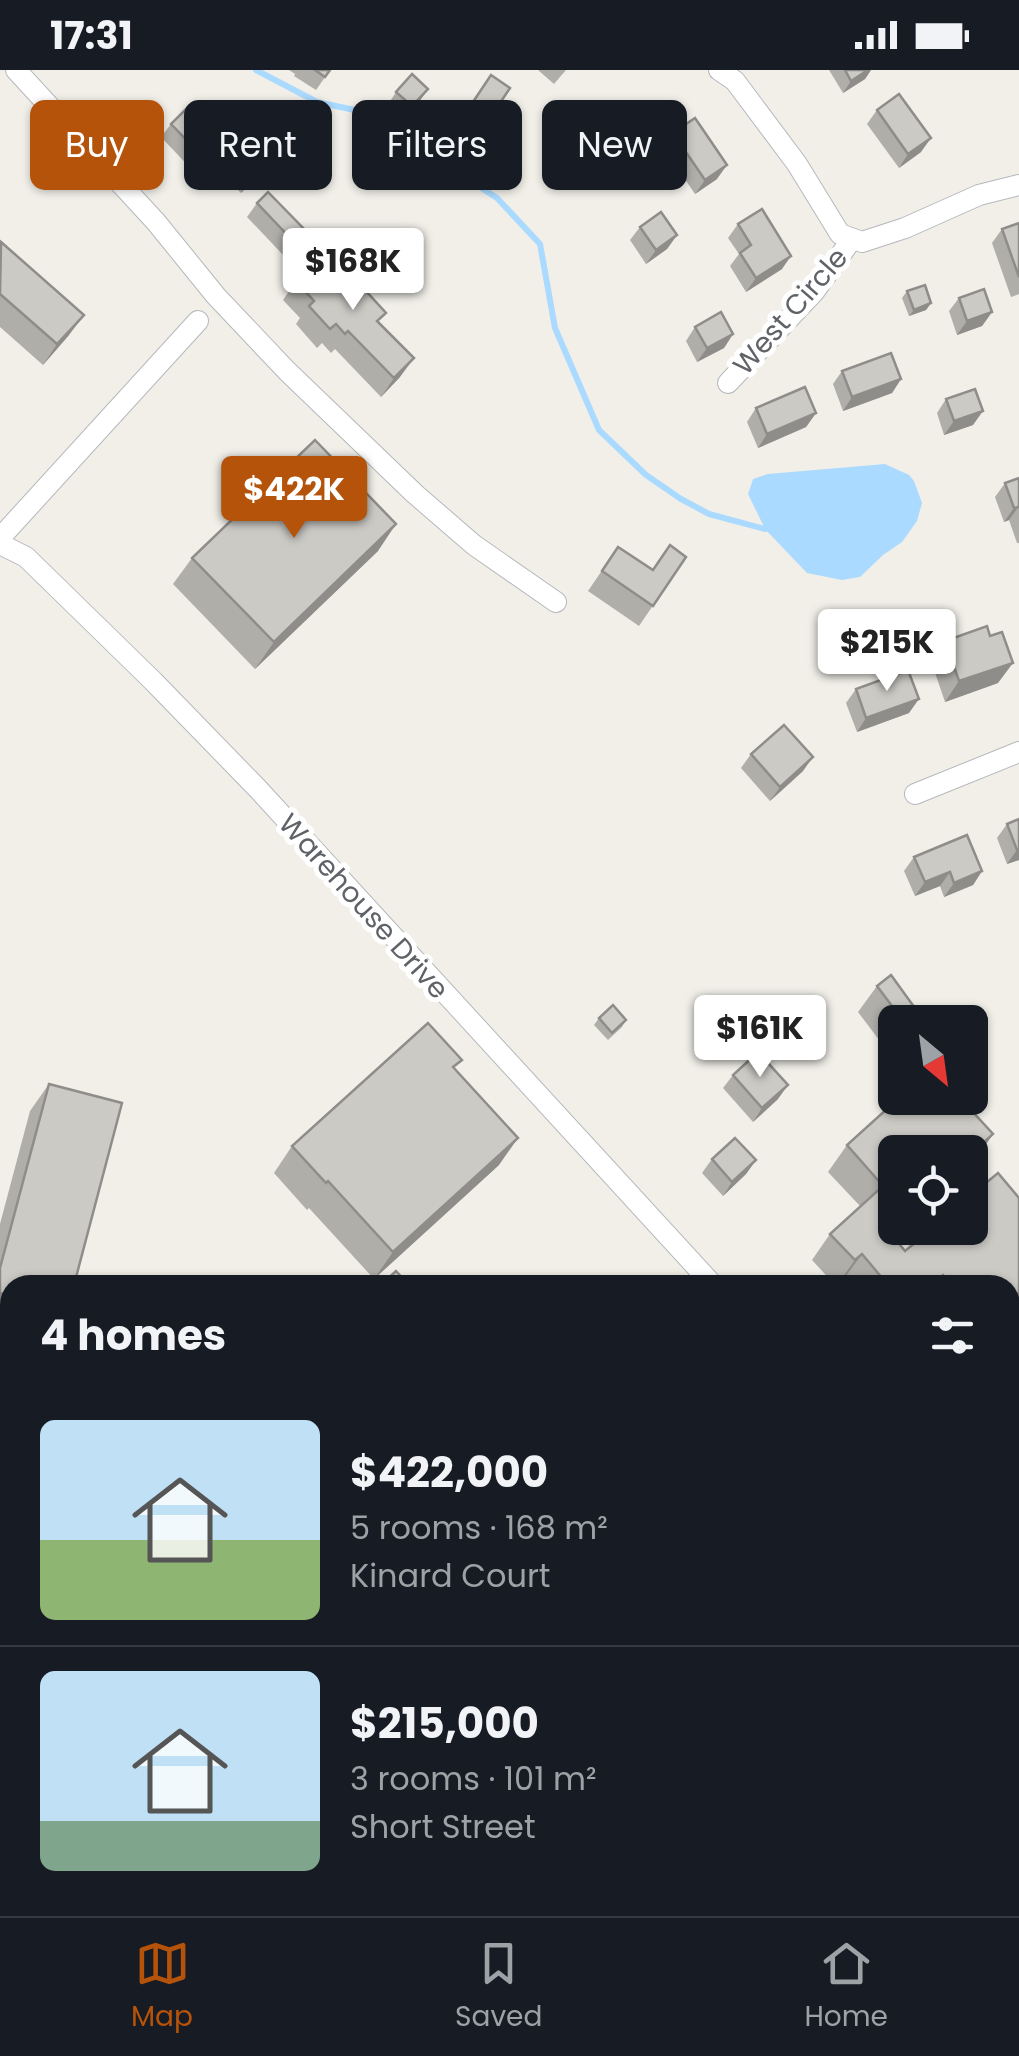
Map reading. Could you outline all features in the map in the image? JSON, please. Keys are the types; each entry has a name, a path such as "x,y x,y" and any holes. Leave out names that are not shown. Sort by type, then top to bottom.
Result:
{"street":[{"path":"16,70 287,371 474,545 556,602"},
{"path":"719,70 735,81 797,164 840,234 852,239 862,242 905,228 979,196 1019,184"},
{"name":"West Circle","path":"728,384 814,292 852,239"},
{"path":"0,541 198,320"},
{"name":"Warehouse Drive","path":"0,541 26,557 258,789 704,1275"},
{"path":"915,794 1019,752"}],"water":[{"path":"885,464 909,475 922,503 917,521 902,542 860,577 842,580 807,573 765,529 748,494 753,479 768,474"}],"building":[{"path":"845,70 868,70 851,81"},
{"path":"412,74 428,89 418,100 405,100 396,92"},
{"path":"491,75 510,88 502,100 474,100"},
{"path":"899,94 931,138 908,154 877,110"},
{"path":"184,111 184,137 171,124"},
{"path":"695,118 727,165 705,180 687,154 687,123"},
{"path":"268,192 307,232 295,243 257,203"},
{"path":"762,209 791,256 756,278 740,253 751,245 738,224"},
{"path":"661,212 677,235 656,250 640,227"},
{"path":"1019,223 1019,277 1002,229"},
{"path":"1,242 84,315 57,344 0,294"},
{"path":"333,255 386,313 377,321 414,358 394,378 348,331 345,334 336,324 330,329 309,306 314,301 296,281"},
{"path":"925,285 931,303 914,310 907,291"},
{"path":"984,289 992,312 967,321 959,298"},
{"path":"721,312 733,334 707,348 695,327"},
{"path":"891,353 901,379 852,397 842,371"},
{"path":"805,387 816,413 767,434 756,408"},
{"path":"975,389 983,411 954,421 946,399"},
{"path":"315,440 396,524 274,642 192,558"},
{"path":"1019,478 1019,507 1014,508 1005,483"},
{"path":"670,545 686,557 653,606 602,571 618,547 653,570"},
{"path":"987,626 990,636 1002,632 1013,663 959,681 945,641"},
{"path":"908,670 919,699 866,718 856,689"},
{"path":"784,725 813,757 780,787 751,754"},
{"path":"1019,819 1019,850 1017,850 1007,824"},
{"path":"967,835 982,871 954,883 950,872 925,882 914,857"},
{"path":"891,975 913,1005 891,1005 877,986"},
{"path":"613,1005 626,1020 612,1033 599,1018"},
{"path":"428,1023 462,1060 453,1067 518,1138 393,1252 292,1146"},
{"path":"758,1052 788,1085 762,1108 733,1075"},
{"path":"49,1084 122,1103 77,1275 0,1275"},
{"path":"880,1115 976,1115 993,1134 988,1139 988,1135 878,1135 878,1180 847,1145"},
{"path":"735,1138 756,1160 732,1182 712,1159"},
{"path":"998,1173 1019,1198 1019,1275 880,1275 862,1254 855,1260 830,1234 878,1191 878,1245 900,1245 905,1251 912,1245 988,1245 988,1181"}],"waterway":[{"path":"256,70 317,102 364,112 497,198 540,244 555,328 599,430 646,475 681,499 709,514 765,529 772,527"}]}
